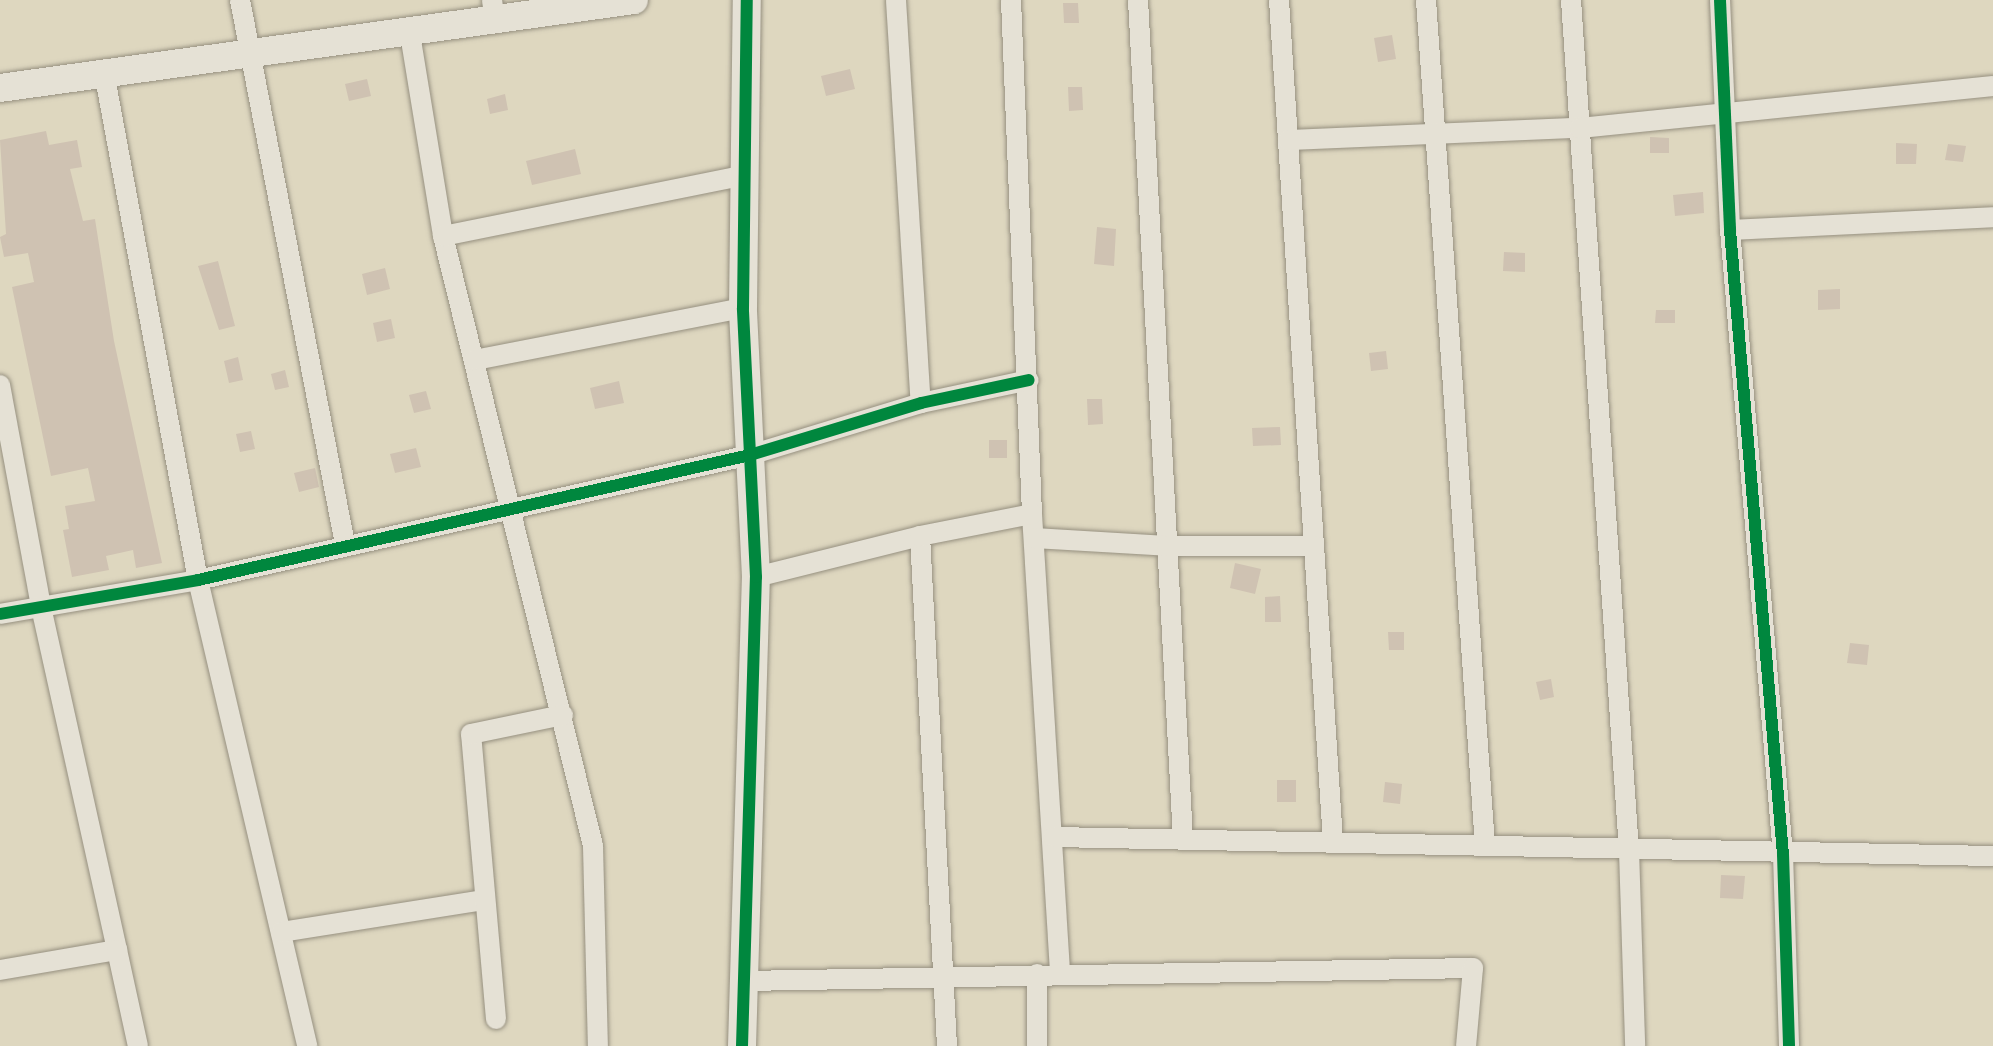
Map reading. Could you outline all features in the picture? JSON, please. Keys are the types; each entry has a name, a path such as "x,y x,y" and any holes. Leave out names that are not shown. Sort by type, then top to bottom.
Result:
{"street":[{"path":"240,0 345,544"},
{"path":"0,88 250,52 410,34 493,10 634,0"},
{"path":"742,1046 756,577 743,308 747,0"},
{"path":"896,0 921,403"},
{"path":"1011,0 1029,380 1032,514 1060,974"},
{"path":"1138,0 1183,839"},
{"path":"1279,0 1333,842"},
{"path":"1426,0 1485,846"},
{"path":"1571,0 1629,850 1635,1046"},
{"path":"1720,0 1730,230 1783,854 1789,1046"},
{"path":"410,34 443,236 512,506 593,846 598,1046"},
{"path":"104,72 198,580 307,1046"},
{"path":"1288,140 1580,128 1993,86"},
{"path":"443,236 746,175"},
{"path":"1730,230 1993,217"},
{"path":"475,360 743,308"},
{"path":"0,614 198,580 512,506 750,455 921,403 1029,380"},
{"path":"0,385 41,607 138,1046"},
{"path":"756,577 920,536 1032,514"},
{"path":"920,536 947,1046"},
{"path":"1034,538 1167,546 1314,546"},
{"path":"496,1019 482,900 471,734 563,715"},
{"path":"1054,837 1993,856"},
{"path":"281,932 482,900"},
{"path":"0,970 117,950"},
{"path":"743,981 944,975 1473,968 1466,1046"},
{"path":"1037,974 1037,1046"}],"building":[{"path":"1063,3 1078,3 1079,23 1064,23"},
{"path":"1392,35 1396,59 1378,62 1374,38"},
{"path":"850,69 855,89 826,96 821,76"},
{"path":"367,79 371,96 349,101 345,84"},
{"path":"1068,87 1082,87 1083,110 1069,111"},
{"path":"505,94 508,110 490,114 487,99"},
{"path":"46,131 49,145 77,140 82,167 70,169 83,221 95,219 114,341 162,563 136,568 133,550 106,556 109,570 72,577 63,530 69,529 65,506 95,501 88,468 51,476 12,287 34,282 28,253 4,257 0,237 6,234 0,140"},
{"path":"1650,137 1669,138 1669,153 1650,153"},
{"path":"1896,143 1917,144 1916,164 1896,164"},
{"path":"1948,144 1966,146 1963,162 1945,160"},
{"path":"575,149 581,174 532,185 526,161"},
{"path":"1703,192 1704,213 1675,216 1673,195"},
{"path":"1097,227 1116,229 1114,266 1094,264"},
{"path":"1504,252 1525,253 1525,272 1503,271"},
{"path":"218,261 235,326 219,330 198,266"},
{"path":"385,268 390,289 367,295 362,274"},
{"path":"1840,289 1840,309 1818,310 1818,290"},
{"path":"1656,310 1675,310 1675,323 1655,323"},
{"path":"391,319 395,338 377,342 373,323"},
{"path":"1386,351 1388,369 1371,371 1369,353"},
{"path":"238,357 243,380 229,383 224,361"},
{"path":"285,370 289,387 275,390 271,374"},
{"path":"619,381 624,403 595,409 590,388"},
{"path":"426,391 431,409 414,413 409,395"},
{"path":"1087,399 1102,399 1103,424 1088,425"},
{"path":"1280,427 1281,445 1253,446 1252,428"},
{"path":"251,431 255,449 240,452 236,434"},
{"path":"989,440 1007,440 1007,458 989,458"},
{"path":"416,448 421,467 395,473 390,454"},
{"path":"315,468 319,487 299,492 294,473"},
{"path":"1235,563 1261,569 1255,594 1230,588"},
{"path":"1280,596 1281,622 1265,622 1265,597"},
{"path":"1388,632 1404,632 1404,650 1389,650"},
{"path":"1850,643 1869,645 1867,665 1847,663"},
{"path":"1551,679 1554,697 1540,700 1536,682"},
{"path":"1277,780 1296,780 1296,802 1277,802"},
{"path":"1385,782 1402,784 1400,804 1383,802"},
{"path":"1721,875 1745,876 1743,899 1720,898"}],"cycle path":[{"path":"742,1046 756,577 743,308 747,0"},
{"path":"1720,0 1730,230 1783,854 1789,1046"},
{"path":"0,614 198,580 750,455 921,403 1029,380"}]}
